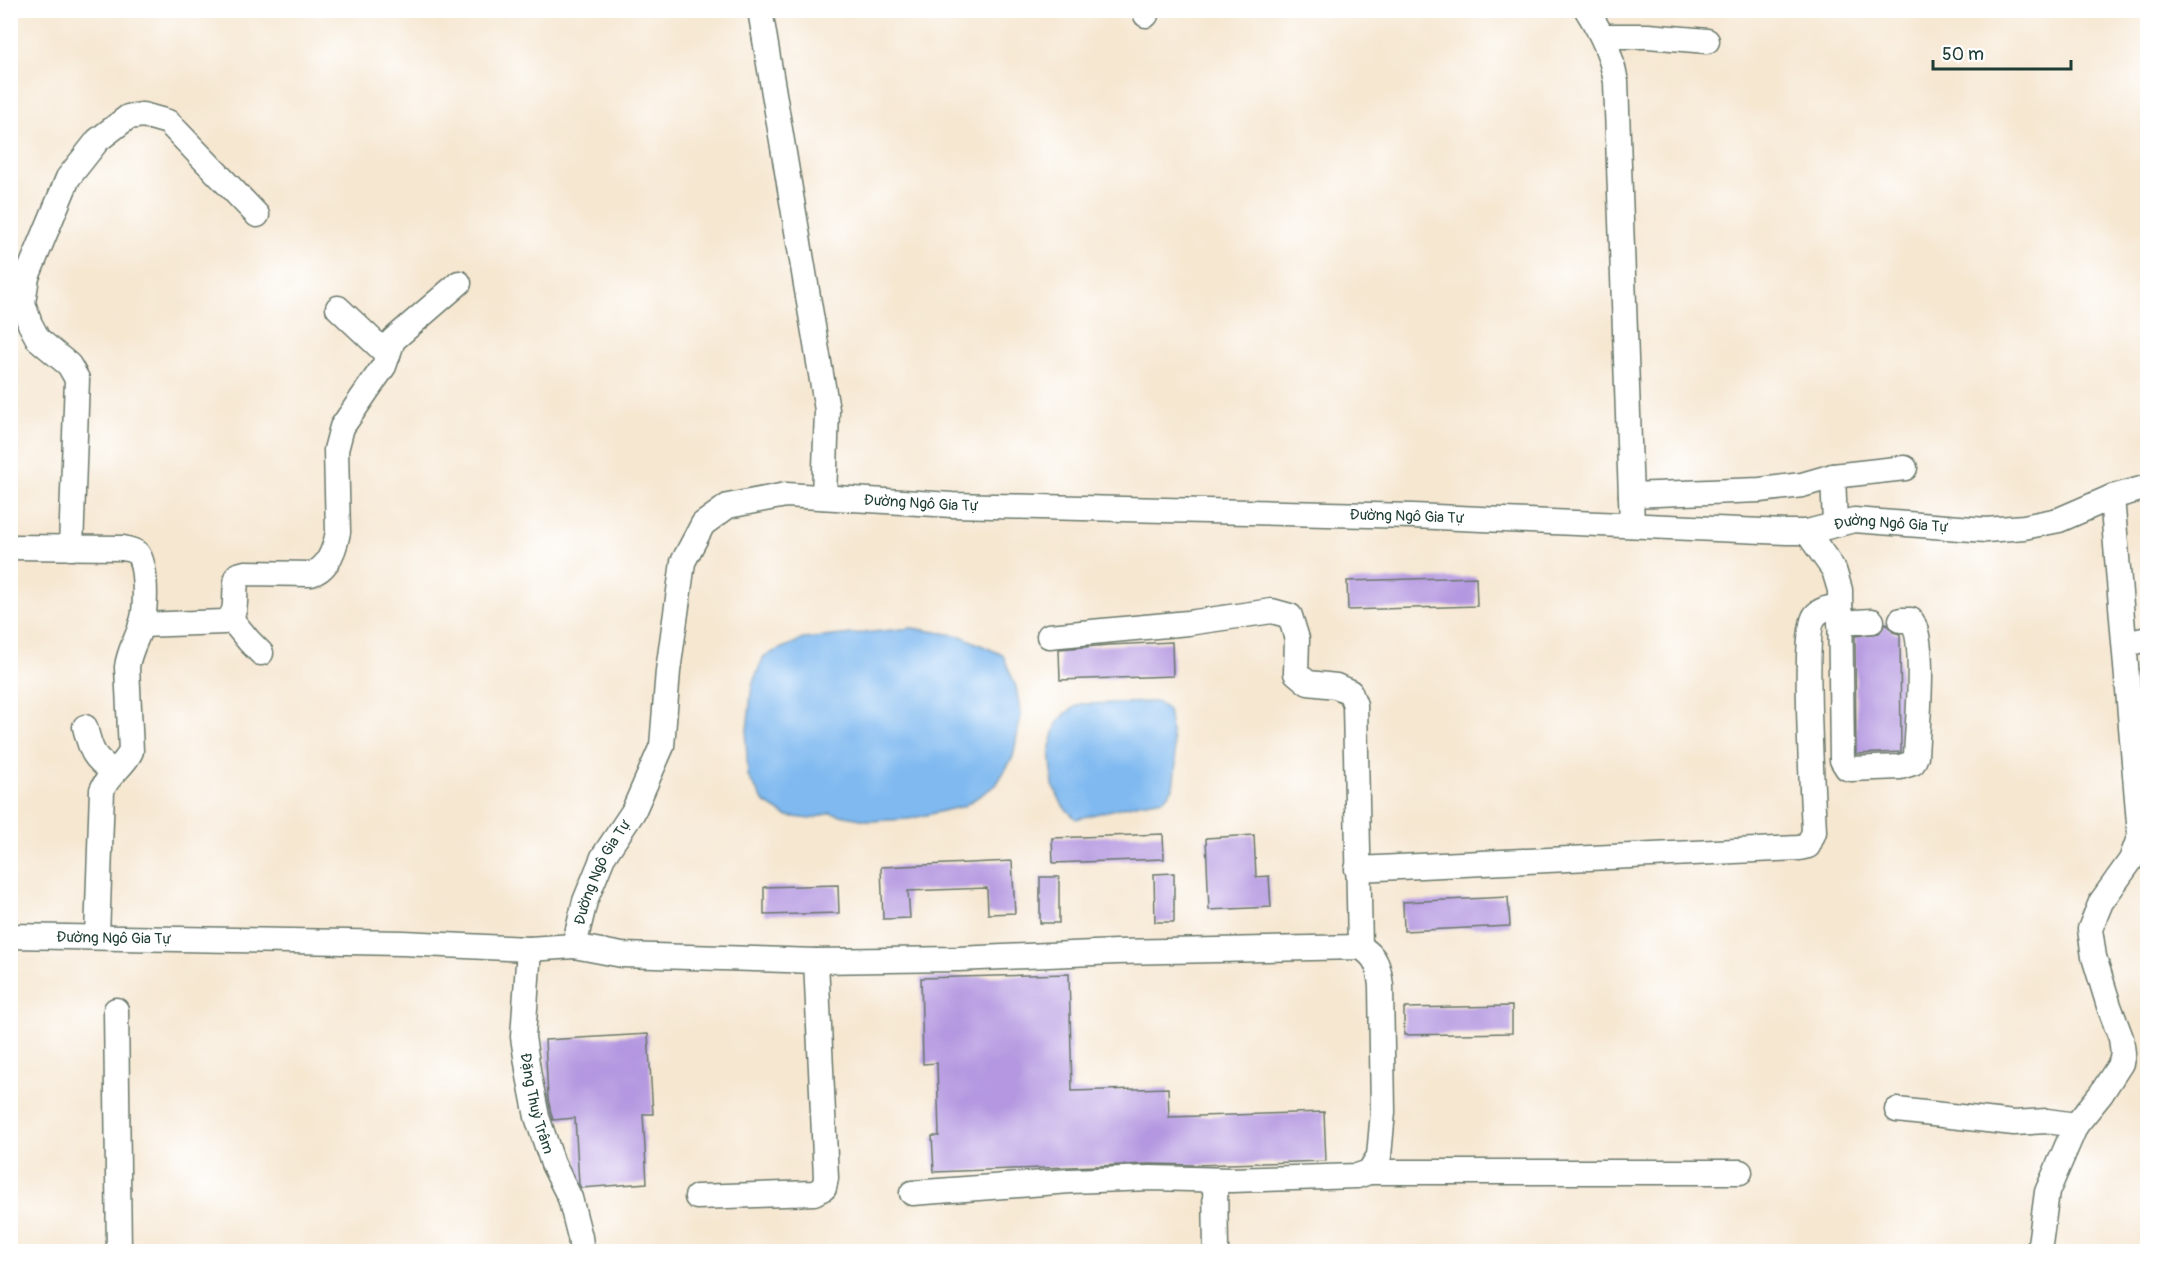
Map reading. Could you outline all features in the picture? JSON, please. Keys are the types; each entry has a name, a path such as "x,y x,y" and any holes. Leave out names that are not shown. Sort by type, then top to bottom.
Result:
{"street":[{"path":"760,10 827,410 824,498"},
{"path":"1587,10 1604,36 1612,57 1617,82 1632,525"},
{"path":"1604,36 1648,36 1707,41"},
{"path":"71,548 77,379 69,365 38,339 23,303 27,278 68,178 98,140 128,117 143,115 168,122 256,215"},
{"path":"141,625 224,622 231,619 234,612 235,581 238,575 245,573 311,574 319,572 325,566 336,543 338,531 338,438 342,427 384,366 393,340 459,283"},
{"path":"338,308 388,355"},
{"path":"1631,495 1760,490 1802,485 1833,476 1905,468"},
{"path":"1833,476 1835,523"},
{"name":"Đường Ngô Gia Tự","path":"10,936 403,943 529,949 574,946 585,901 603,857 633,812 662,746 668,671 683,562 703,524 728,506 786,495 952,505 1378,515 1807,532 1854,520 1986,530 2024,527 2059,520 2112,497 2148,487"},
{"path":"2039,1251 2047,1192 2076,1125 2111,1079 2121,1063 2123,1053 2121,1038 2094,957 2090,929 2101,902 2131,860 2140,836 2136,641 2112,497"},
{"path":"1807,532 1834,570 1840,590 1842,760 1851,770 1900,767 1913,762 1916,756 1920,666 1917,632 1911,620 1901,620"},
{"path":"10,547 123,548 136,552 141,560 145,599 141,625 128,655 127,667 131,751 127,760 105,780 102,790 97,937"},
{"path":"1357,869 1808,846 1814,832 1808,674 1810,628 1813,617 1821,610 1872,621"},
{"path":"1049,636 1188,623 1272,611 1290,616 1297,639 1296,673 1308,683 1336,686 1350,692 1355,705 1360,947"},
{"path":"231,619 261,653"},
{"path":"85,727 92,752 99,762 114,772"},
{"path":"574,946 622,955 816,961 1360,947 1370,952 1378,965 1381,986 1383,1112 1378,1156 1369,1172"},
{"name":"Đặng Thuỳ Trâm","path":"529,949 524,1036 529,1076 537,1117 552,1164 570,1198 582,1251"},
{"path":"697,1197 814,1193 824,1188 826,1178 816,961"},
{"path":"116,1010 119,1251"},
{"path":"1897,1110 2014,1123 2047,1121 2076,1125"},
{"path":"912,1193 1070,1181 1357,1176 1369,1172 1740,1172"},
{"path":"1215,1180 1216,1251"}],"water":[{"path":"912,628 961,636 1003,655 1016,687 1021,715 1013,757 996,785 964,806 909,819 871,821 830,813 810,819 786,816 764,802 748,776 746,740 752,685 764,656 803,639"},
{"path":"1157,702 1168,710 1176,762 1173,788 1164,799 1076,819 1063,806 1053,785 1050,747 1057,723 1066,713 1080,704"}],"building":[{"path":"1476,577 1477,606 1348,610 1347,581"},
{"path":"1886,623 1893,632 1900,634 1901,752 1856,754 1855,636 1879,633"},
{"path":"1172,642 1173,676 1060,680 1059,649"},
{"path":"1163,834 1164,859 1053,863 1052,838"},
{"path":"1254,835 1256,877 1269,876 1271,907 1209,910 1206,838"},
{"path":"1012,861 1015,913 988,914 987,888 908,891 910,918 883,919 881,867"},
{"path":"1174,873 1174,922 1155,922 1154,874"},
{"path":"1040,877 1059,877 1059,923 1040,923"},
{"path":"838,885 839,913 764,915 764,887"},
{"path":"1508,897 1510,926 1404,931 1403,902"},
{"path":"1069,974 1072,1091 1168,1088 1169,1117 1324,1112 1326,1161 1149,1164 934,1172 932,1136 939,1136 937,1063 923,1064 921,978"},
{"path":"1512,1006 1512,1033 1404,1035 1404,1008"},
{"path":"648,1034 653,1114 643,1114 647,1183 581,1188 575,1118 553,1120 551,1113 545,1040"}]}
